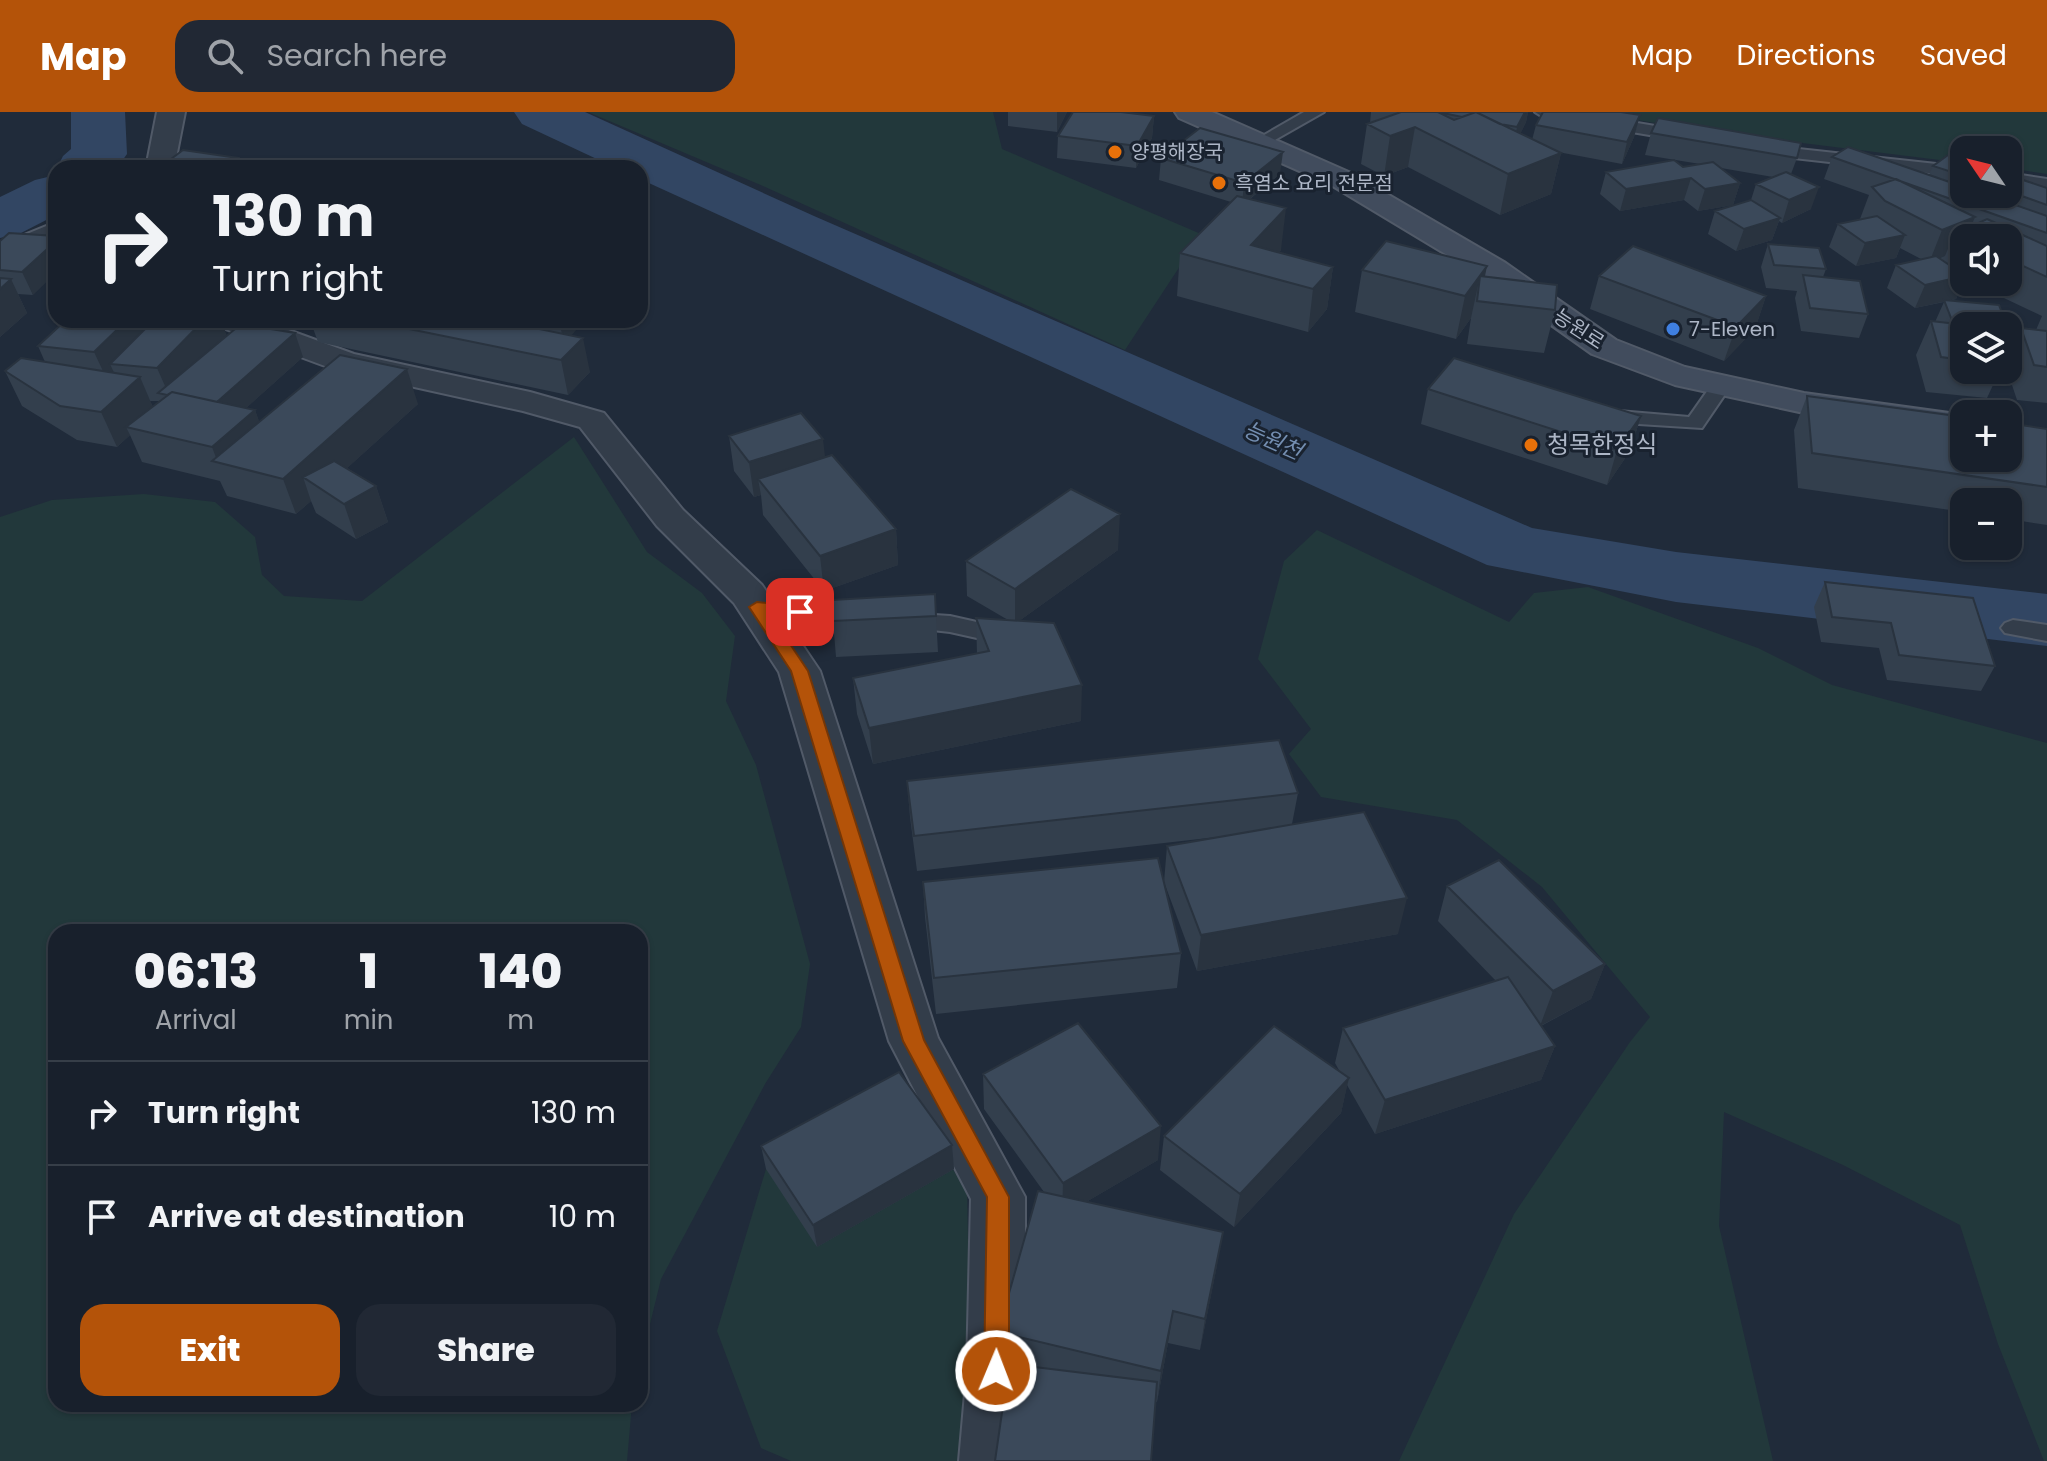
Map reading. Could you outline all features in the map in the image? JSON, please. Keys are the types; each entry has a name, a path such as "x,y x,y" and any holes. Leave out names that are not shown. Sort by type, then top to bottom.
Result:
{"street":[{"path":"162,160 171,112"},
{"name":"능원로","path":"1189,112 1341,179 1493,269 1604,347 1675,375 1804,403 1950,423"},
{"path":"0,256 48,235"},
{"path":"253,328 345,362 530,402 592,420 670,518 748,594 799,671 914,1041 998,1197 996,1371 989,1461"}],"lane":[{"path":"1260,142 1316,112"},
{"path":"1543,112 1698,138"},
{"path":"1741,146 1950,170"},
{"path":"2022,180 2047,184"},
{"path":"1593,414 1695,424 1722,384"},
{"path":"757,607 950,624 1004,636"},
{"path":"2013,628 2047,633"}],"green space":[{"path":"588,112 993,112 1002,149 1201,234 1125,350 763,186"},
{"path":"1589,112 2047,112 2047,174 2022,170 2022,136 1950,136 1950,161 1704,131"},
{"path":"574,437 647,552 702,593 735,636 726,701 756,765 810,964 801,1027 765,1084 661,1279 648,1332 648,924 48,924 48,1412 631,1412 627,1461 0,1461 0,517 52,500 144,494 215,502 255,537 262,575 284,596 362,601"},
{"path":"1317,530 1509,622 1534,593 1588,587 1758,648 1832,685 2047,743 2047,1461 2044,1461 1998,1344 1960,1225 1843,1165 1724,1112 1719,1226 1773,1461 1399,1461 1514,1214 1650,1017 1542,887 1457,820 1321,797 1289,754 1311,729 1258,659 1284,561"},
{"path":"902,1096 967,1190 970,1338 964,1461 791,1461 761,1448 717,1331 766,1169"}],"building":[{"path":"1073,112 1154,116 1137,146 1058,136"},
{"path":"1401,112 1438,112 1454,120 1476,112 1561,153 1508,174 1415,127 1390,136 1367,124"},
{"path":"1438,112 1476,112 1462,117"},
{"path":"1476,112 1525,112 1517,127 1500,124"},
{"path":"1543,112 1621,112 1640,115 1627,142 1536,125"},
{"path":"1658,118 1801,143 1797,158 1651,133"},
{"path":"1200,128 1283,152 1244,183 1161,158"},
{"path":"1848,147 1950,182 1950,199 1832,157"},
{"path":"183,150 238,158 235,160 170,160"},
{"path":"1948,155 1950,156 1950,171 1933,166"},
{"path":"1674,160 1683,167 1713,162 1740,183 1705,189 1691,178 1626,189 1606,172"},
{"path":"1786,172 1819,187 1789,200 1756,184"},
{"path":"1896,179 1950,205 1950,208 1975,217 1950,224 1942,230 1885,201 1872,187"},
{"path":"2022,180 2047,188 2047,205 2022,196"},
{"path":"1237,196 1286,208 1251,245 1333,267 1313,289 1180,253"},
{"path":"1751,200 1780,218 1744,229 1715,211"},
{"path":"2022,207 2047,216 2047,233 1976,208"},
{"path":"1877,216 1905,235 1865,243 1838,224"},
{"path":"1987,219 1998,224 1976,224"},
{"path":"9,233 48,235 48,248 22,272 0,270 0,241"},
{"path":"2022,235 2047,246 2047,277 2022,265"},
{"path":"1386,241 1487,266 1465,296 1362,270"},
{"path":"1768,244 1819,248 1826,269 1774,265"},
{"path":"1633,246 1766,296 1736,327 1599,276"},
{"path":"1936,256 1950,266 1950,279 1925,285 1896,265"},
{"path":"1803,275 1860,281 1868,314 1810,308"},
{"path":"1480,276 1557,285 1555,310 1477,301"},
{"path":"0,278 11,279 0,289"},
{"path":"1944,300 1999,305 2002,312 1950,312 1950,315"},
{"path":"1931,321 1950,323 1950,358 1941,357"},
{"path":"57,328 119,328 94,352 38,346"},
{"path":"146,328 196,328 157,368 110,364"},
{"path":"236,328 265,328 295,333 217,402 172,392 167,395 158,393"},
{"path":"404,328 535,328 583,338 561,360"},
{"path":"2022,328 2047,331 2047,367 2034,365"},
{"path":"340,355 407,369 283,479 212,461"},
{"path":"21,358 140,377 101,412 60,406 5,371"},
{"path":"1454,358 1641,416 1617,450 1428,389"},
{"path":"172,392 255,410 212,447 126,427"},
{"path":"1807,396 1950,415 1950,472 2022,472 2022,425 2047,429 2047,487 1812,453"},
{"path":"801,413 823,439 749,462 729,436"},
{"path":"832,455 896,529 820,556 758,479"},
{"path":"334,461 376,486 344,504 303,477"},
{"path":"1071,489 1120,514 1015,589 966,561"},
{"path":"1825,582 1973,598 1995,666 1899,655 1891,623 1832,617"},
{"path":"935,594 936,616 833,621 832,600"},
{"path":"976,618 1054,623 1082,685 869,728 853,678 989,651"},
{"path":"1279,740 1298,793 914,836 907,781"},
{"path":"1364,812 1407,898 1201,935 1167,846"},
{"path":"1158,858 1181,953 934,978 923,882"},
{"path":"1499,860 1605,964 1553,991 1447,886"},
{"path":"1508,977 1555,1046 1385,1100 1343,1028"},
{"path":"1078,1023 1161,1126 1063,1183 983,1074"},
{"path":"1274,1026 1349,1078 1240,1194 1164,1136"},
{"path":"899,1072 952,1145 813,1225 761,1146"},
{"path":"1038,1191 1223,1232 1205,1319 1173,1311 1161,1371 998,1332"},
{"path":"1009,1364 1157,1382 1151,1461 995,1461"}],"waterway":[{"path":"92,160 99,154 98,112"},
{"name":"능원천","path":"541,112 644,160"},
{"name":"능원천","path":"648,162 793,229 1514,548 1676,577 2047,620"},
{"path":"0,220 48,196"}],"place":[{"name":"양평해장국","path":"1115,152"},
{"name":"흑염소 요리 전문점","path":"1219,183"},
{"name":"7-Eleven","path":"1673,329"},
{"name":"청목한정식","path":"1531,445"}],"route":[{"path":"800,612 757,607 799,671 914,1041 998,1197 996,1371"}]}
